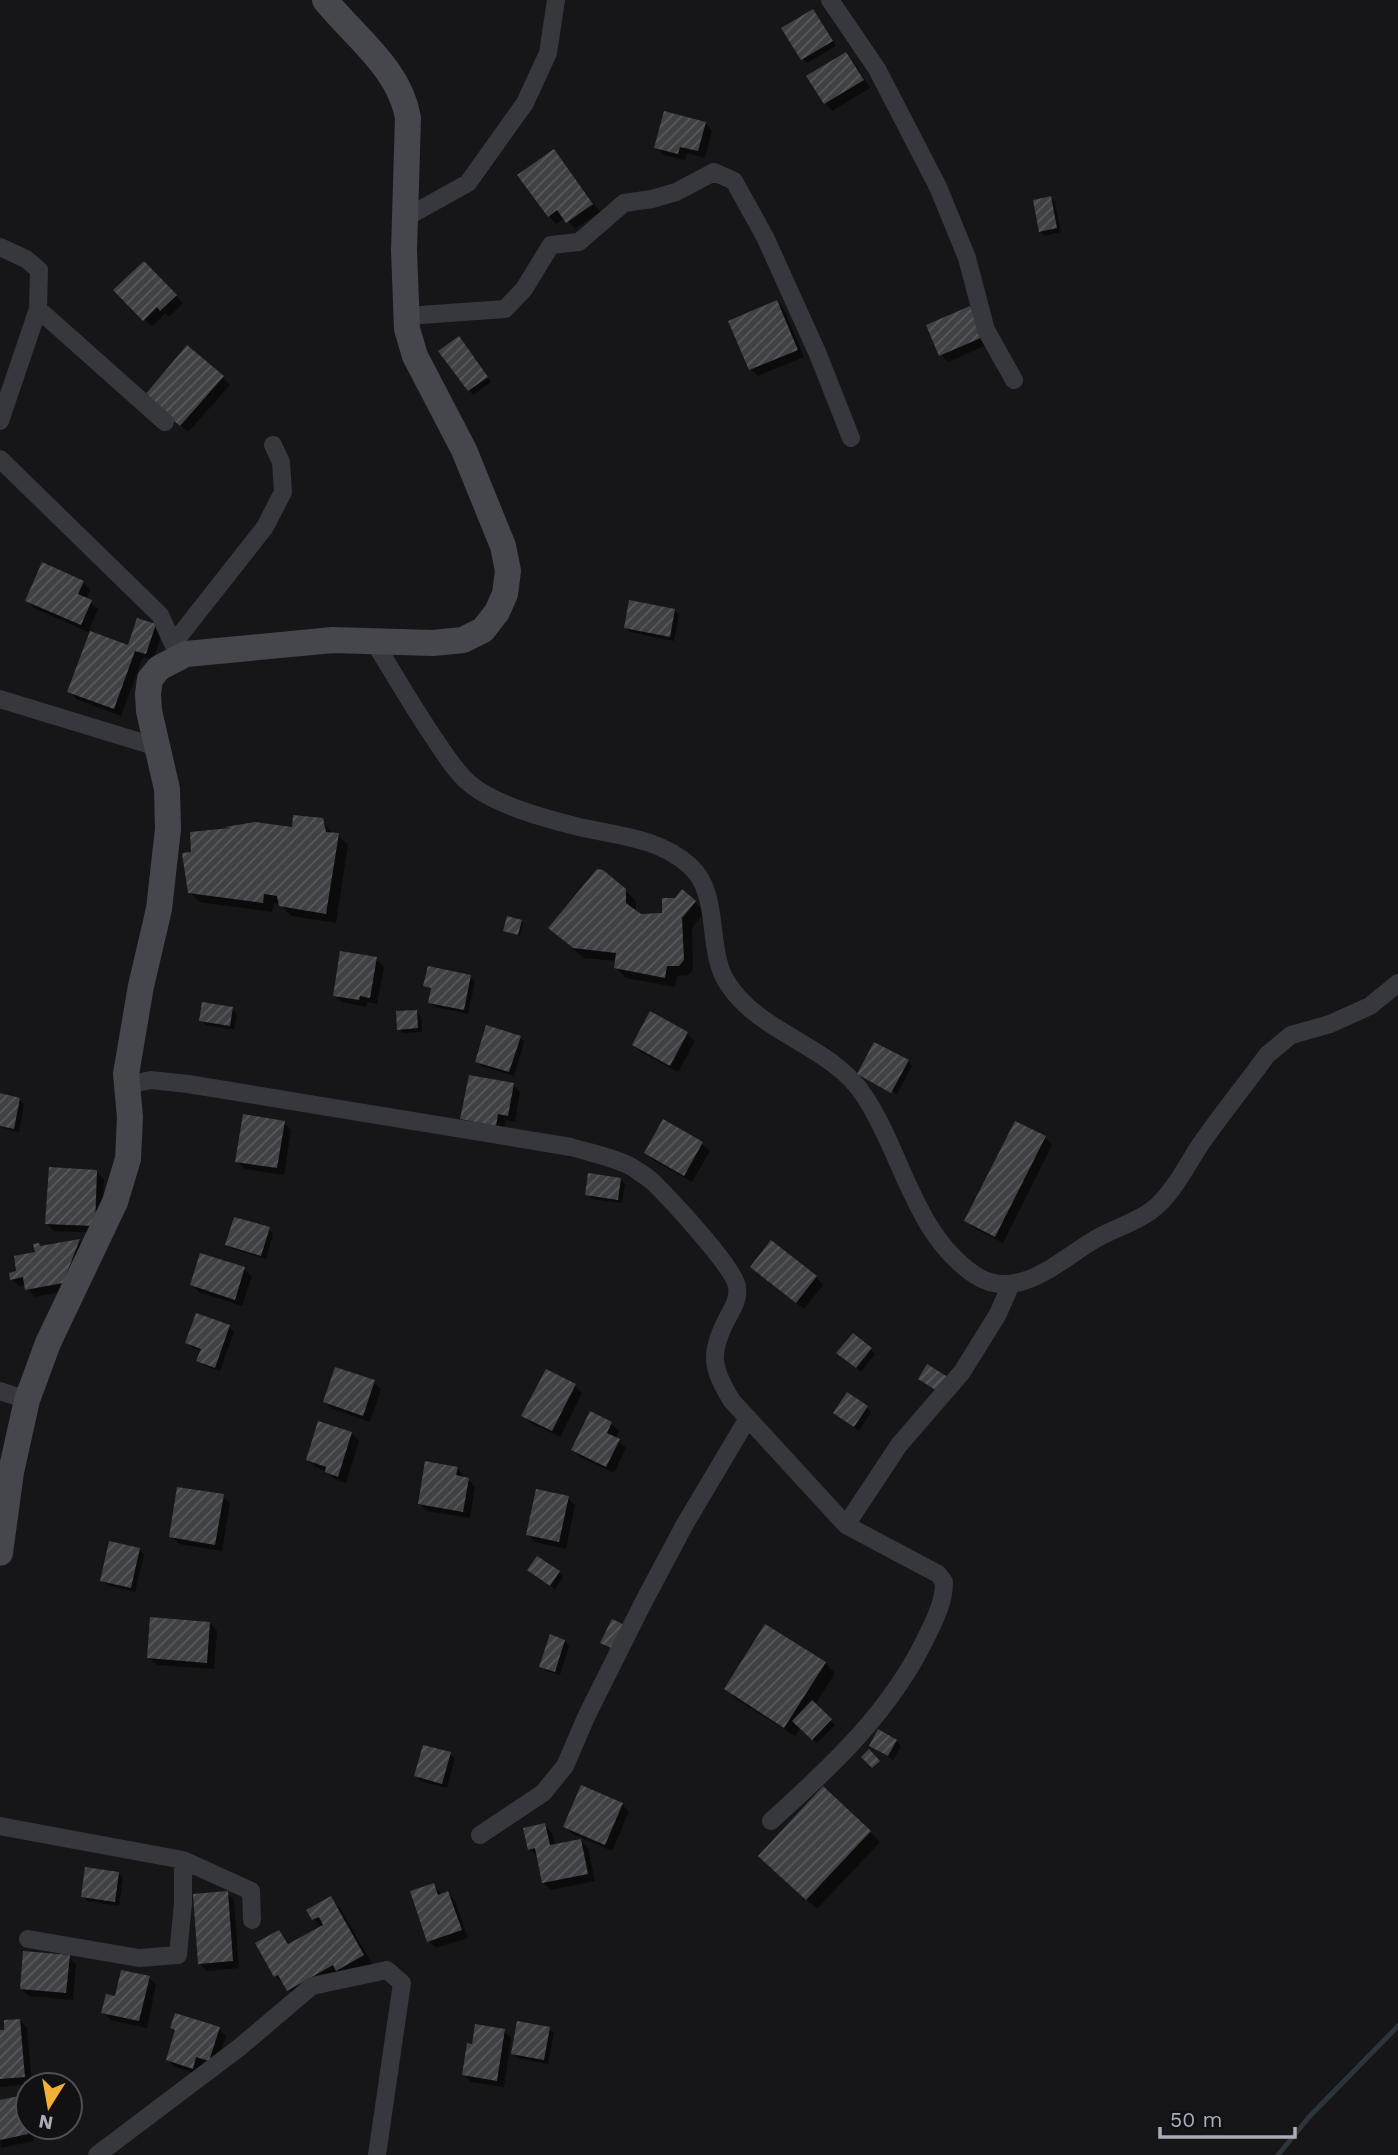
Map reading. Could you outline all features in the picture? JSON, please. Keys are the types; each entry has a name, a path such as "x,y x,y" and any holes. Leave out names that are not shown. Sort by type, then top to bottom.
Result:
{"street":[{"path":"176,651 211,651 332,640 433,643 463,640 483,630 497,612 505,594 508,570 503,545 464,450 415,356 407,329 405,218 408,118 405,99 379,60 325,0"},
{"path":"405,218 468,183 525,103 548,52 556,0"},
{"path":"830,0 877,69 938,187 967,258 986,330 1014,380"},
{"path":"406,316 505,309 524,289 551,245 579,242 624,203 676,192 714,172 734,181 765,237 817,352 851,438"},
{"path":"0,247 39,270 38,309 0,421"},
{"path":"38,309 165,422"},
{"path":"0,1553 11,1472 27,1400 48,1343 110,1215 128,1160 130,1118 126,1074 141,986 159,909 168,829 167,789 149,711 150,679 176,651 265,527 283,492 281,462 274,445"},
{"path":"0,459 160,615 176,651"},
{"path":"373,640 421,719 450,762 468,782 485,794 568,824 655,844 691,867 701,880 707,897 715,946 725,981 739,1000 761,1018 819,1053 864,1094 888,1138 928,1226 951,1254 975,1276 994,1284 1029,1280 1094,1240 1158,1206 1267,1055 1291,1035 1330,1024 1370,1006 1398,983"},
{"path":"0,699 157,747"},
{"path":"127,1085 151,1080 188,1084 571,1147 630,1166 652,1181 733,1274 737,1287 736,1302 716,1345 714,1359 718,1379 732,1402 846,1525 937,1574 944,1582 940,1610 912,1666 876,1715 837,1761 771,1821"},
{"path":"846,1525 899,1445 962,1372 998,1314 1011,1284"},
{"path":"0,1391 27,1400"},
{"path":"480,1835 544,1793 565,1766 587,1715 643,1603 685,1524 748,1418"},
{"path":"0,1826 183,1860 251,1891 252,1920"},
{"path":"28,1939 139,1958 178,1955 183,1903 183,1860"},
{"path":"97,2155 240,2047 312,1986 387,1970 402,1983 377,2155"}],"building":[{"path":"813,9 833,41 801,60 781,28"},
{"path":"846,52 864,80 824,104 806,76"},
{"path":"664,111 706,122 698,151 680,147 678,154 654,148"},
{"path":"554,149 593,204 566,223 557,210 548,217 517,175"},
{"path":"1051,196 1057,228 1039,232 1033,200"},
{"path":"144,261 177,295 160,311 157,307 143,321 113,290"},
{"path":"777,300 798,350 749,370 728,321"},
{"path":"970,306 983,337 939,356 926,325"},
{"path":"459,336 488,377 468,391 438,351"},
{"path":"187,345 224,376 180,426 144,396"},
{"path":"42,562 84,581 78,594 92,600 81,625 25,601"},
{"path":"629,600 675,609 670,637 624,628"},
{"path":"137,618 156,624 146,654 135,651 114,709 67,692 90,631 128,645"},
{"path":"293,815 323,818 326,832 339,833 326,914 279,906 277,896 264,894 263,903 188,893 182,853 191,852 190,832 230,828 225,827 255,822 292,827"},
{"path":"597,869 603,870 626,889 626,903 641,914 662,913 662,898 675,898 682,889 696,901 682,918 684,960 679,966 667,966 665,978 614,968 616,953 573,948 548,928"},
{"path":"507,916 522,920 518,935 503,931"},
{"path":"340,951 377,957 370,998 360,996 359,1000 333,996"},
{"path":"428,966 471,975 464,1010 428,1003 431,988 423,986"},
{"path":"202,1002 233,1007 230,1026 199,1021"},
{"path":"417,1010 418,1028 397,1030 396,1011"},
{"path":"650,1011 688,1032 670,1066 632,1045"},
{"path":"486,1025 521,1036 509,1072 475,1062"},
{"path":"874,1042 909,1060 891,1093 857,1074"},
{"path":"469,1075 514,1083 508,1116 498,1114 496,1126 460,1119"},
{"path":"0,1093 20,1098 14,1129 0,1126"},
{"path":"243,1114 285,1121 277,1168 235,1162"},
{"path":"663,1119 703,1142 684,1176 644,1153"},
{"path":"1015,1121 1046,1136 995,1237 964,1221"},
{"path":"49,1167 97,1170 95,1226 45,1224"},
{"path":"588,1173 621,1178 618,1200 585,1195"},
{"path":"234,1217 270,1227 261,1256 225,1245"},
{"path":"80,1239 63,1283 25,1290 23,1277 10,1280 9,1273 16,1271 14,1256 35,1252 33,1244 39,1243 40,1246"},
{"path":"771,1240 817,1276 796,1303 750,1267"},
{"path":"200,1253 245,1267 235,1300 190,1285"},
{"path":"196,1313 230,1325 215,1368 196,1361 201,1349 185,1343"},
{"path":"853,1333 872,1348 856,1368 836,1353"},
{"path":"927,1364 951,1379 942,1394 918,1379"},
{"path":"335,1367 375,1380 363,1416 323,1402"},
{"path":"546,1369 576,1384 552,1431 521,1416"},
{"path":"847,1392 868,1406 854,1427 833,1413"},
{"path":"590,1411 612,1422 607,1433 620,1439 606,1467 571,1450"},
{"path":"318,1421 352,1432 338,1477 325,1472 326,1467 306,1460"},
{"path":"425,1461 458,1467 456,1475 469,1478 463,1512 418,1504"},
{"path":"177,1487 224,1494 215,1545 169,1537"},
{"path":"536,1489 569,1496 559,1542 526,1535"},
{"path":"109,1541 140,1548 131,1588 100,1581"},
{"path":"537,1556 560,1571 550,1586 527,1570"},
{"path":"150,1617 210,1622 207,1663 147,1658"},
{"path":"612,1619 627,1626 616,1650 600,1643"},
{"path":"765,1624 826,1662 784,1728 724,1689"},
{"path":"550,1634 565,1640 555,1672 539,1667"},
{"path":"812,1700 832,1719 812,1740 792,1721"},
{"path":"878,1729 897,1740 888,1756 869,1746"},
{"path":"423,1745 451,1752 442,1784 414,1776"},
{"path":"869,1749 880,1761 872,1768 861,1757"},
{"path":"581,1785 623,1803 605,1845 563,1827"},
{"path":"823,1786 871,1831 806,1900 758,1856"},
{"path":"545,1823 550,1845 581,1839 588,1874 542,1883 535,1848 528,1850 523,1828"},
{"path":"85,1867 119,1872 115,1902 81,1897"},
{"path":"434,1883 438,1895 448,1891 462,1930 427,1942 410,1891"},
{"path":"228,1891 233,1961 198,1964 193,1894"},
{"path":"331,1896 364,1955 336,1971 333,1965 287,1991 278,1975 274,1977 255,1943 279,1930 288,1944 323,1925 319,1917 312,1920 306,1910"},
{"path":"23,1951 70,1955 66,1993 20,1989"},
{"path":"121,1970 150,1976 139,2021 101,2013 106,1994 115,1996"},
{"path":"175,2013 220,2027 209,2061 196,2057 193,2069 166,2060 175,2030 170,2028"},
{"path":"20,2019 24,2071 14,2071 14,2078 0,2079 0,2030 4,2030 4,2020"},
{"path":"517,2021 550,2027 544,2060 511,2054"},
{"path":"475,2024 505,2029 497,2081 462,2075 467,2043 472,2044"},
{"path":"14,2097 14,2137 0,2140 0,2100"}],"waterway":[{"path":"1278,2155 1309,2117 1398,2026"}]}
